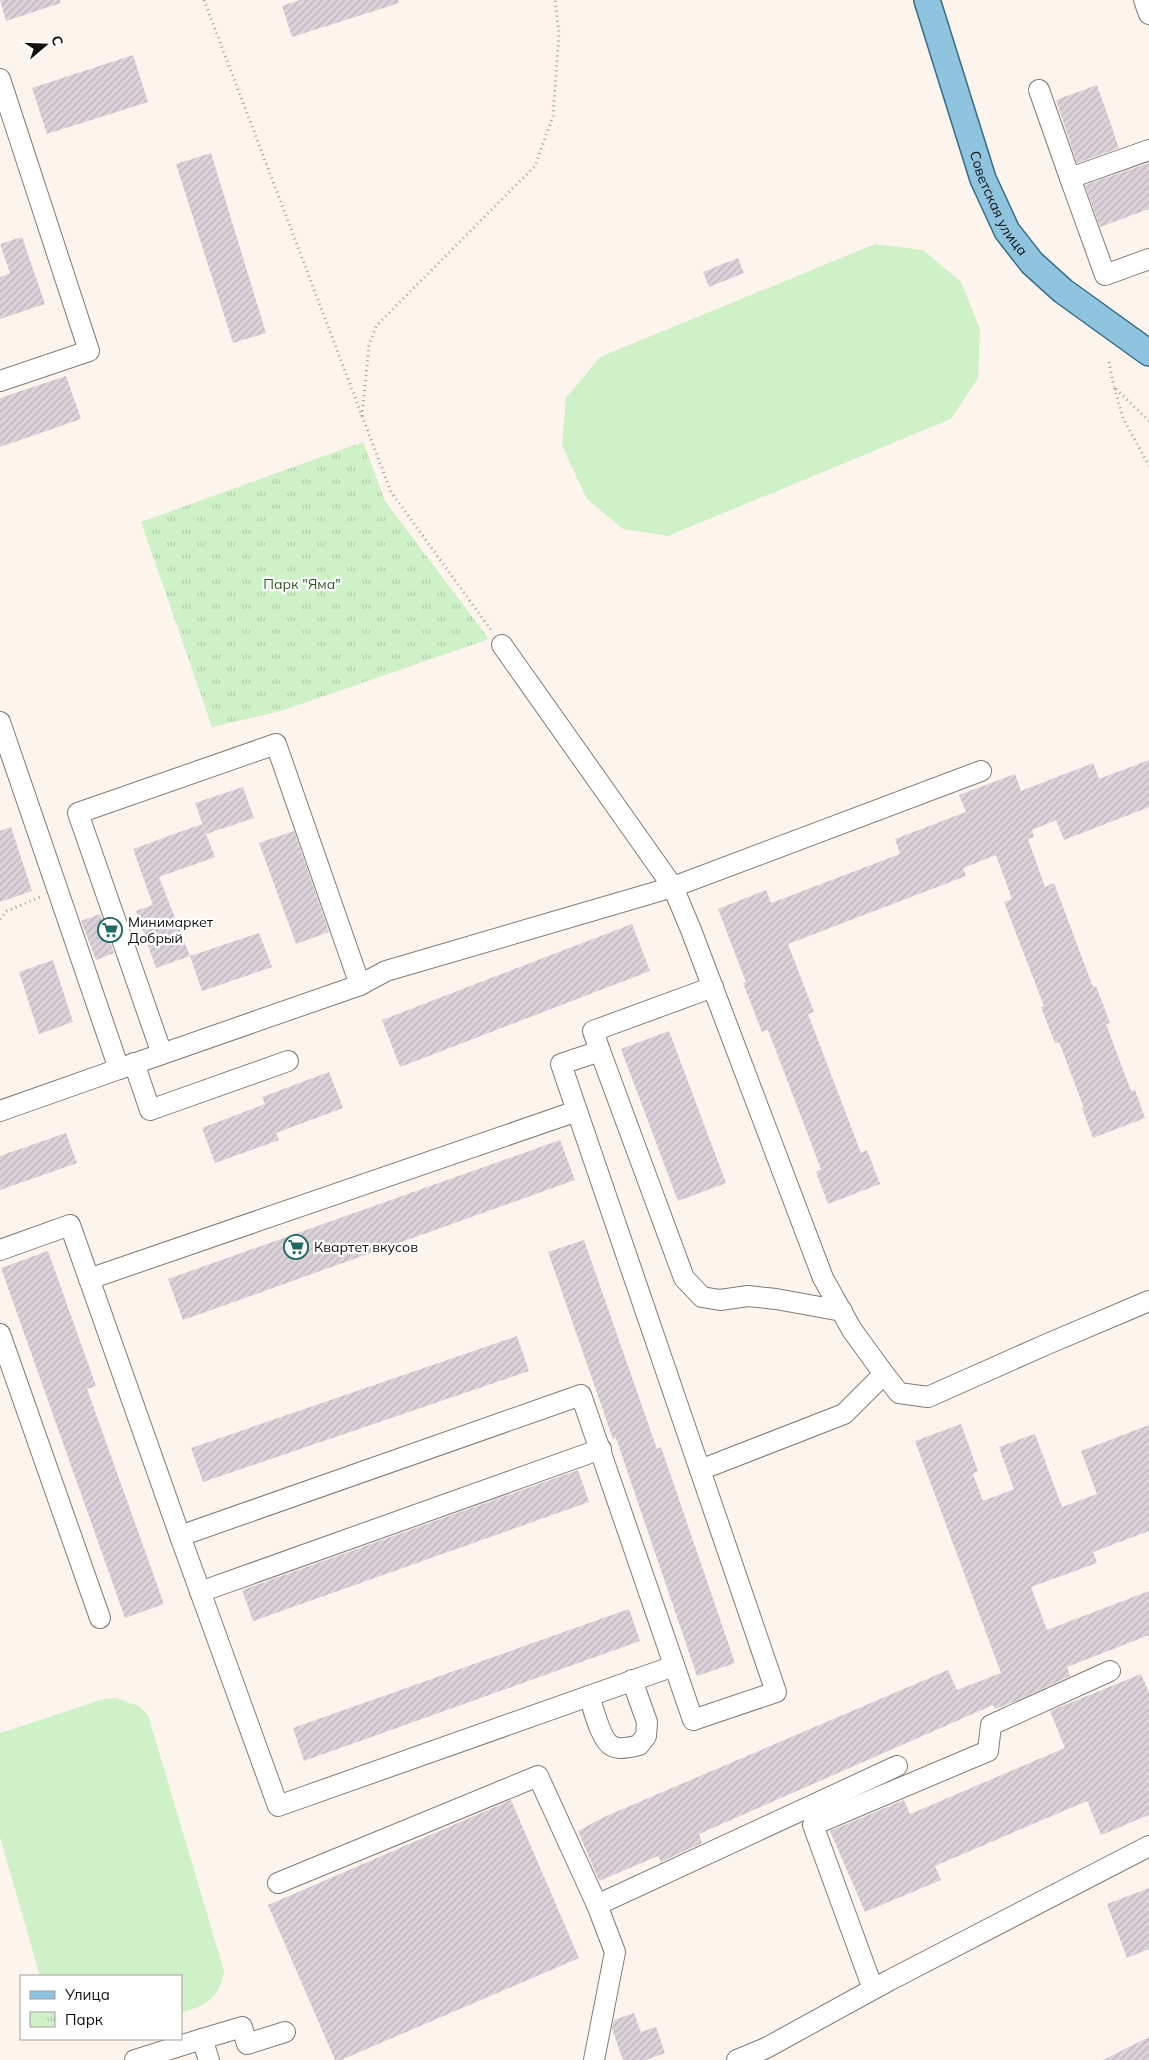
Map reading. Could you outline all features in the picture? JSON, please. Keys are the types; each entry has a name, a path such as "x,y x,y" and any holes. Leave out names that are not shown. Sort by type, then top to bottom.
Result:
{"main road":[{"name":"Советская улица","path":"927,0 983,179 1007,231 1032,263 1063,291 1149,353"}],"lane":[{"path":"1144,0 1149,14"},
{"path":"0,79 88,351 0,381"},
{"path":"1039,90 1105,275 1149,258"},
{"path":"1070,178 1149,150"},
{"path":"502,645 673,887 713,986 824,1278 852,1330 898,1392 928,1397 1149,1301"},
{"path":"0,722 57,889 127,1066 150,1110 288,1061"},
{"path":"162,1054 78,813 276,744 360,985"},
{"path":"0,1111 360,985 386,971 673,887 980,771"},
{"path":"713,986 593,1031 684,1278 702,1297 720,1300 748,1296 842,1311"},
{"path":"180,1536 582,1395 693,1720 776,1692 561,1064 600,1051"},
{"path":"89,1279 577,1111"},
{"path":"0,1250 70,1225 278,1806 674,1666"},
{"path":"0,1334 100,1618"},
{"path":"700,1470 844,1414 884,1374"},
{"path":"200,1592 601,1449"},
{"path":"873,1989 813,1825 988,1751 991,1725 1110,1671"},
{"path":"589,1696 604,1738 612,1746 624,1748 640,1745 646,1736 647,1722 632,1680"},
{"path":"597,1906 897,1766"},
{"path":"278,1883 538,1776 597,1906 615,1952 594,2060"},
{"path":"737,2060 766,2048 873,1989 1149,1846"},
{"path":"135,2060 242,2027 247,2044 285,2032"},
{"path":"202,2039 209,2060"}],"path":[{"path":"204,0 391,492 502,645"},
{"path":"362,416 369,345 376,326 535,166 553,116 559,33 555,0"},
{"path":"1109,362 1123,418 1149,466"},
{"path":"1114,387 1149,421"},
{"path":"0,919 7,911 57,889"}],"green space":[{"path":"875,244 923,250 961,282 980,329 978,378 951,419 668,536 623,529 587,499 562,446 566,398 600,357"},
{"name":"Парк \"Яма\"","path":"363,442 385,501 489,639 281,711 212,727 141,522"},
{"path":"116,1698 139,1706 148,1715 224,1971 219,1988 210,2000 182,2013 182,1975 40,1975 0,1837 0,1733 104,1699"}],"building":[{"path":"0,0 60,0 61,3 6,21"},
{"path":"300,0 398,0 399,3 292,37 282,6"},
{"path":"133,55 148,102 47,134 32,88"},
{"path":"1097,85 1119,148 1077,163 1056,100"},
{"path":"211,153 266,333 233,343 176,164"},
{"path":"1149,163 1149,209 1100,227 1085,185"},
{"path":"22,237 45,304 0,319 0,277 10,273 0,244"},
{"path":"738,258 744,273 709,287 703,272"},
{"path":"66,376 81,419 0,447 0,398"},
{"path":"1149,760 1149,807 1064,840 1056,820 1032,830 1034,837 1028,839 1045,887 1054,883 1093,987 1096,986 1110,1023 1106,1024 1131,1091 1135,1090 1145,1118 1093,1138 1082,1108 1084,1108 1059,1042 1055,1043 1041,1007 1044,1006 1004,902 1012,899 996,855 963,868 966,876 788,944 814,1012 808,1014 861,1153 867,1150 880,1184 828,1204 816,1172 821,1169 768,1030 762,1032 743,983 746,982 718,909 766,890 771,903 900,854 895,839 966,812 959,795 1015,774 1021,791 1093,763 1099,779"},
{"path":"243,787 254,818 206,834 195,803"},
{"path":"202,824 215,857 159,877 190,956 156,968 136,911 153,905 133,849"},
{"path":"11,827 32,891 0,902 0,831"},
{"path":"294,831 329,932 296,944 259,843"},
{"path":"100,914 114,953 96,960 81,921"},
{"path":"632,924 650,971 400,1067 382,1020"},
{"path":"259,933 272,967 202,991 190,956"},
{"path":"53,960 73,1022 39,1034 19,972"},
{"path":"669,1031 726,1183 678,1201 621,1049"},
{"path":"329,1072 343,1108 276,1133 279,1140 215,1163 202,1128 265,1104 262,1097"},
{"path":"66,1133 77,1163 0,1190 0,1156"},
{"path":"560,1140 575,1180 183,1320 168,1279"},
{"path":"584,1240 657,1449 661,1447 735,1663 697,1676 616,1438 613,1439 548,1252"},
{"path":"48,1251 96,1386 87,1389 164,1604 125,1618 1,1268"},
{"path":"517,1336 529,1371 203,1482 191,1448"},
{"path":"961,1424 978,1471 973,1474 983,1501 1014,1489 999,1447 1035,1434 1062,1507 1097,1494 1081,1451 1149,1425 1149,1531 1093,1552 1097,1563 1031,1587 1047,1630 1149,1591 1149,1635 1067,1667 1070,1676 1016,1701 995,1709 993,1705 699,1834 702,1843 661,1862 658,1856 599,1881 578,1831 604,1817 948,1670 957,1690 1001,1673 915,1441"},
{"path":"578,1470 589,1502 253,1621 242,1590"},
{"path":"629,1609 640,1641 304,1761 293,1728"},
{"path":"1141,1674 1149,1693 1149,1815 1101,1835 1087,1801 935,1866 941,1880 865,1912 830,1831 904,1800 910,1814 1065,1748 1050,1711"},
{"path":"511,1800 579,1958 341,2060 335,2060 268,1905"},
{"path":"1149,1888 1149,1949 1127,1958 1107,1904"},
{"path":"634,2013 641,2032 656,2027 665,2053 646,2060 623,2060 612,2029 614,2020"},
{"path":"1149,2037 1149,2060 1103,2060"}],"place":[{"name":"Минимаркет Добрый","path":"110,930"},
{"name":"Квартет вкусов","path":"296,1247"}]}
